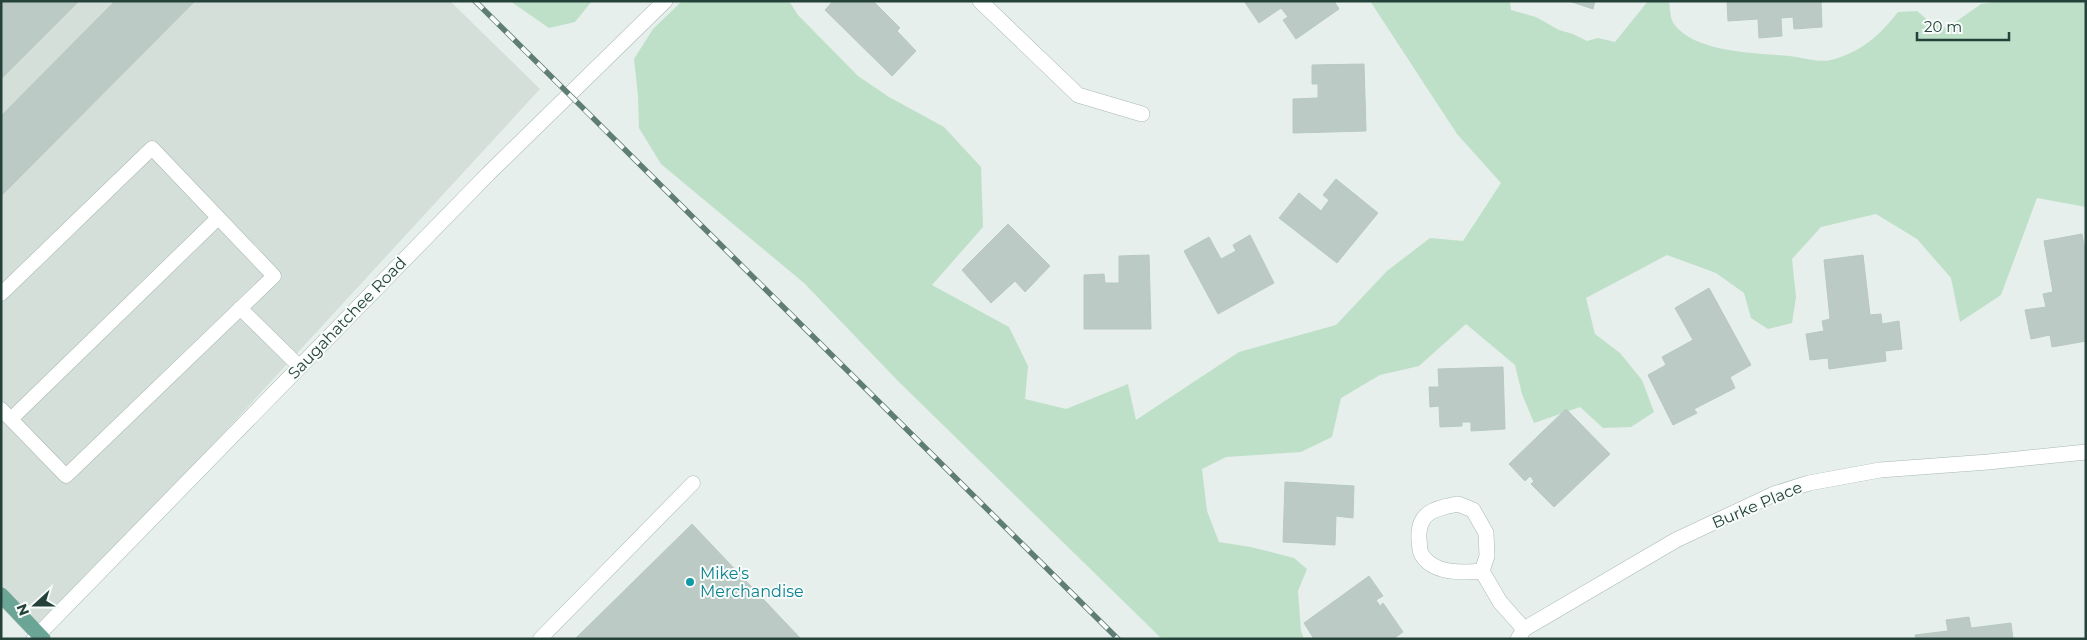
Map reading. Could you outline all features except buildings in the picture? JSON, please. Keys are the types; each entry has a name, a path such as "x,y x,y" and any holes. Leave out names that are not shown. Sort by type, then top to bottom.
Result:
{"main road":[{"path":"1,595 39,637"}],"street":[{"name":"Saugahatchee Road","path":"39,637 488,174 665,1"},
{"path":"980,1 1078,95 1142,114"},
{"name":"Burke Place","path":"1521,634 1676,540 1774,494 1810,483 1880,470 2086,452"},
{"path":"1482,571 1461,573 1446,570 1428,562 1421,554 1418,531 1424,517 1437,508 1458,504 1473,510 1486,533 1487,556 1482,571 1521,634"}],"lane":[{"path":"1,294 152,148 274,276 66,476 6,414 218,218"},
{"path":"240,308 300,367"},
{"path":"540,639 693,483"}],"shaded area":[{"path":"1,1 450,1 540,89 39,634 1,595"}],"green space":[{"path":"510,1 592,1 575,22 549,28"},
{"path":"682,1 789,1 798,15 858,76 889,97 944,127 981,167 983,227 932,285 1009,327 1028,366 1025,399 1066,409 1128,384 1136,420 1239,352 1336,325 1387,271 1430,238 1463,241 1501,183 1457,134 1370,1 1510,1 1511,10 1536,17 1559,30 1587,41 1598,38 1615,42 1648,1 1669,1 1674,24 1684,34 1696,41 1727,50 1821,61 1842,57 1860,48 1876,36 1898,12 1917,11 1930,22 1947,28 1981,4 2003,1 2086,1 2086,207 2037,198 2001,295 1960,322 1951,278 1917,239 1876,214 1821,227 1792,259 1796,297 1792,323 1768,329 1751,318 1744,293 1716,273 1667,255 1586,298 1595,334 1620,353 1642,380 1654,412 1631,427 1603,428 1580,407 1534,423 1522,394 1515,365 1466,324 1419,366 1380,375 1341,398 1332,437 1301,452 1226,457 1202,469 1207,511 1219,542 1251,547 1294,558 1307,569 1298,591 1301,631 1304,639 1162,639 898,381 804,283 661,164 639,128 634,59 653,29"}],"railway":[{"path":"475,1 1118,639"}],"place":[{"name":"Mike's Merchandise","path":"690,582"}]}
